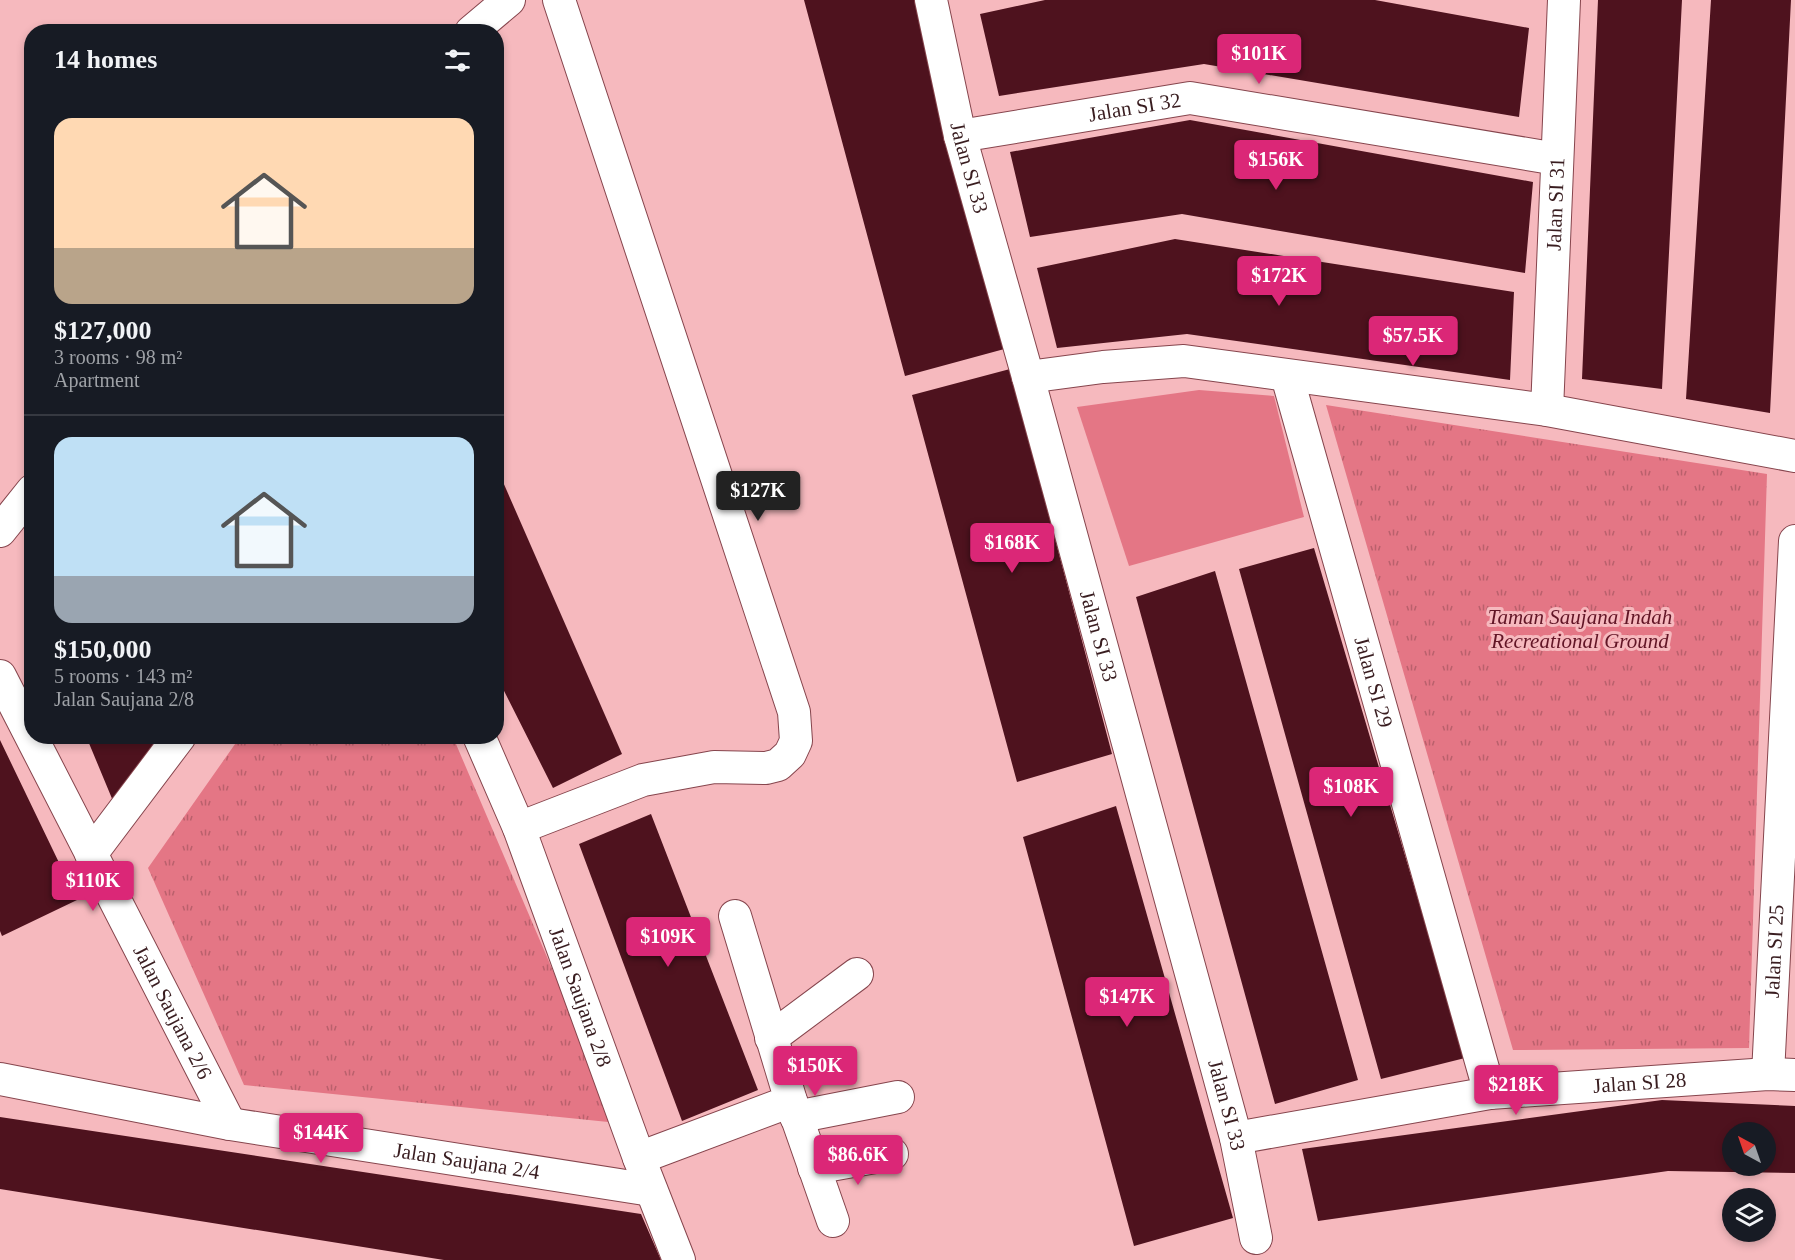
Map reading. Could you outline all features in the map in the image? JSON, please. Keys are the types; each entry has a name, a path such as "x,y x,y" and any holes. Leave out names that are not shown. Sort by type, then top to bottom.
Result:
{"street":[{"path":"480,24 509,0"},
{"path":"519,828 644,780 714,767 766,768 778,765 790,754 796,741 794,712 559,0"},
{"name":"Jalan SI 33","path":"931,0 960,136 1236,1138 1256,1238"},
{"name":"Jalan SI 31","path":"1547,410 1564,0"},
{"name":"Jalan SI 32","path":"960,136 1190,98 1557,159"},
{"path":"1028,377 1103,367 1184,361 1547,410 1795,456"},
{"name":"Jalan SI 29","path":"1287,376 1490,1093"},
{"path":"0,531 24,501"},
{"name":"Jalan SI 25","path":"1782,1074 1795,541"},
{"name":"Jalan Saujana 2/6","path":"0,676 24,723"},
{"name":"Jalan Saujana 2/6","path":"35,744 230,1124"},
{"path":"91,854 174,744"},
{"name":"Jalan Saujana 2/8","path":"482,744 519,828 639,1158 679,1260"},
{"path":"735,916 793,1109 833,1221"},
{"path":"771,1038 857,974"},
{"name":"Jalan SI 28","path":"1236,1138 1490,1093 1782,1074"},
{"name":"Jalan Saujana 2/4","path":"0,1078 230,1124 651,1190"},
{"path":"639,1158 793,1109 898,1097"},
{"path":"814,1168 892,1154"}],"green space":[{"path":"1199,390 1274,396 1304,517 1129,566 1077,407"},
{"name":"Taman Saujana Indah Recreational Ground","path":"1326,405 1767,474 1749,1048 1513,1050"},
{"path":"235,744 456,744 618,1123 244,1085 148,868"}],"building":[{"path":"804,0 915,0 1008,348 905,376"},
{"path":"1045,0 1375,0 1529,28 1519,117 1204,64 999,96 980,14"},
{"path":"1598,0 1682,0 1662,389 1582,379"},
{"path":"1711,0 1791,0 1770,413 1686,399"},
{"path":"1190,120 1533,182 1525,273 1182,214 1030,237 1010,152"},
{"path":"1175,239 1514,292 1510,380 1187,334 1057,348 1037,268"},
{"path":"1010,369 1112,754 1017,782 912,395"},
{"path":"504,484 622,754 553,788 504,691"},
{"path":"1314,548 1465,1058 1381,1079 1239,569"},
{"path":"1215,571 1358,1080 1275,1104 1136,597"},
{"path":"0,740 77,900 2,936 0,931"},
{"path":"89,744 155,744 113,801"},
{"path":"1116,806 1233,1218 1134,1246 1023,837"},
{"path":"651,814 758,1090 682,1121 579,844"},
{"path":"1662,1100 1795,1106 1795,1173 1776,1173 1776,1122 1722,1122 1722,1172 1668,1171 1318,1221 1302,1149"},
{"path":"0,1117 641,1214 661,1260 444,1260 0,1189"}]}
